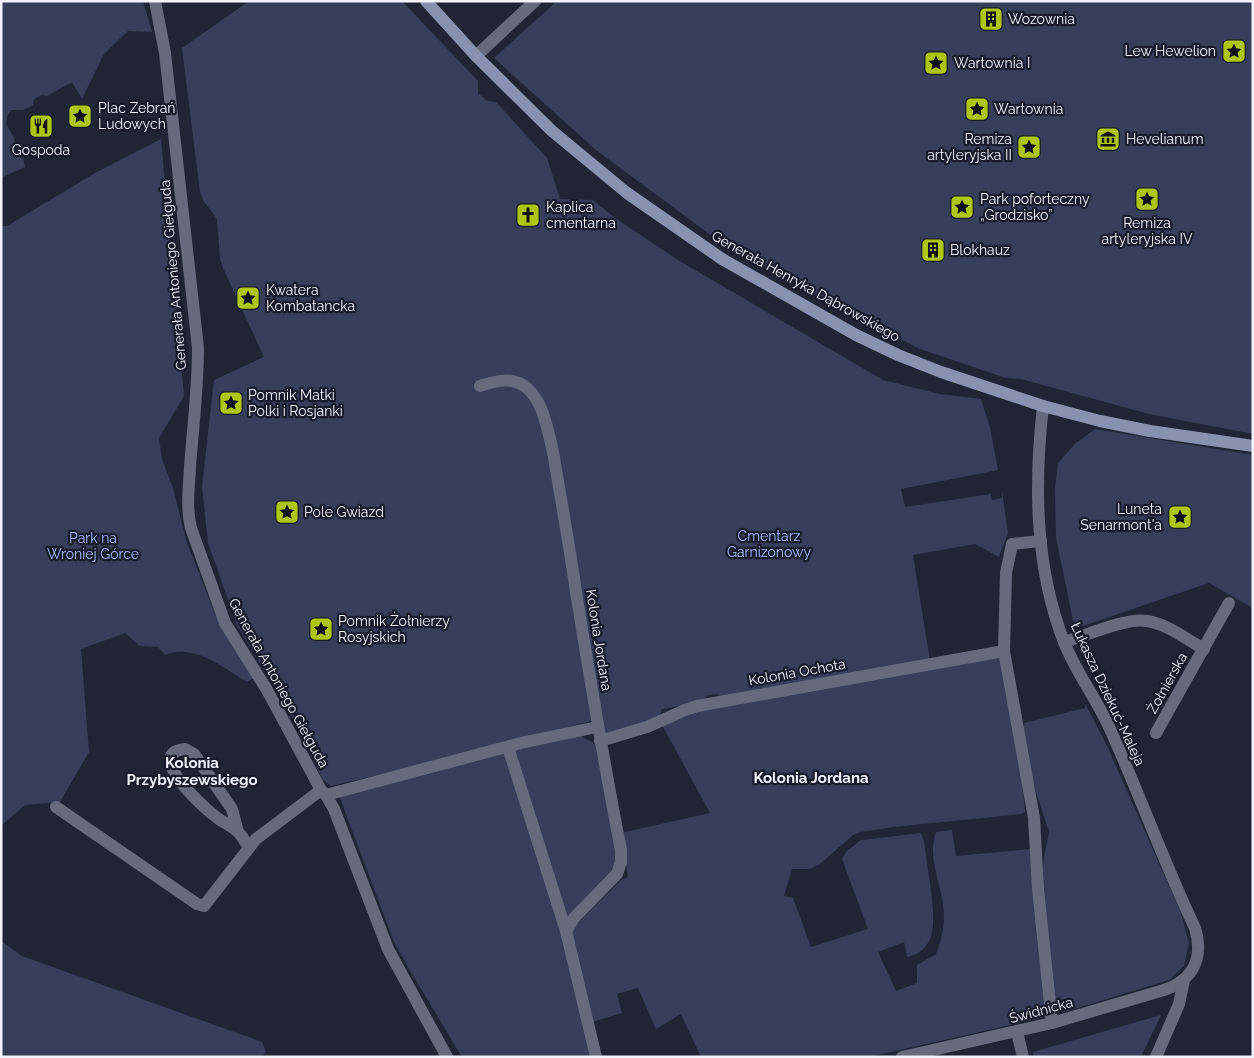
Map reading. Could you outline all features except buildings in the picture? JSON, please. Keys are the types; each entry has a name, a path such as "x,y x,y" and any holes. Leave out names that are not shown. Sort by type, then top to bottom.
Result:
{"street":[{"name":"Generała Antoniego Giełguda","path":"155,1 164,44 198,348 198,384 188,496 189,518 225,623 267,690 334,809 388,949 447,1057"},
{"name":"Generała Henryka Dąbrowskiego","path":"426,1 476,56 560,138 627,193 722,259 856,335 898,355 974,384 1043,406 1150,431 1253,446"},
{"path":"476,56 535,1"},
{"name":"Kolonia Jordana","path":"480,386 514,380 527,388 538,403 551,440 597,727 622,850 617,874 574,918 566,931"},
{"name":"Łukasza Dziekuć-Maleja","path":"1043,406 1037,475 1040,541 1050,598 1073,663 1110,727 1195,928 1198,947 1196,961 1192,971 1184,980 1179,1004 1156,1057"},
{"path":"1040,541 1012,544 1006,573 1004,651 1034,818 1038,889 1052,1023"},
{"name":"Żołnierska","path":"1156,733 1229,604"},
{"name":"Żołnierska","path":"1064,642 1127,622 1142,620 1160,625 1204,649"},
{"name":"Kolonia Ochota","path":"600,741 647,727 697,706 1004,651"},
{"path":"56,807 197,904 204,906 256,839 324,792 597,727"},
{"path":"508,747 566,931 596,1057"},
{"path":"238,832 232,809 194,754 185,749 175,752 170,766 192,796 216,817 238,832 249,847"},
{"name":"Świdnicka","path":"902,1057 1052,1023 1164,990 1184,980"},
{"path":"1017,1032 1023,1057"}],"green space":[{"path":"1,1 143,1 152,32 128,31 104,54 82,99 72,82 47,96 42,95 34,99 33,105 24,110 11,110 6,124 23,158 25,167 1,178"},
{"name":"Cmentarz Garnizonowy","path":"249,1 402,1 478,81 478,93 487,101 496,102 547,158 560,199 593,200 615,218 678,260 883,380 940,394 981,399 990,427 998,470 901,489 905,507 991,494 992,500 1002,498 1002,491 1008,533 999,557 975,544 913,555 930,661 724,698 717,694 708,695 701,702 662,709 659,718 604,736 595,720 331,786 323,780 289,712 237,625 208,543 202,486 214,380 264,357 223,268 220,259 217,219 203,200 200,192 182,48"},
{"name":"Park poforteczny „Grodzisko”","path":"557,1 1253,1 1253,434 1149,414 1021,379 1006,378 920,349 829,303 712,236 596,150 494,58"},
{"name":"Park na Wroniej Górce","path":"161,139 184,396 159,438 162,459 173,488 186,540 215,614 254,678 247,682 208,659 187,652 165,655 158,647 140,646 125,633 81,649 89,752 60,802 25,805 1,826 1,226 7,226 95,173"},
{"path":"1095,429 1253,455 1253,517 1251,521 1253,522 1253,608 1209,583 1083,626 1074,625 1056,538 1055,489 1058,463 1075,444"},
{"path":"1001,657 1022,781 1025,812 1022,814 861,832 853,835 820,864 810,869 792,869 784,896 793,898 811,947 868,929 842,859 847,851 861,840 921,833 924,841 931,894 933,928 926,946 918,953 907,957 904,942 878,952 896,991 917,983 917,965 936,954 941,940 944,916 933,853 933,842 936,832 952,830 956,856 1030,849 1046,1017 869,1057 701,1057 681,1014 656,1029 638,988 617,994 622,1013 592,1022 569,932 621,880 628,877 621,833 710,813 662,725 686,713"},
{"path":"1086,705 1107,746 1181,913 1189,943 1184,966 1169,980 1064,1012 1057,1006 1055,1000 1041,875 1049,832 1033,783 1022,726 1025,725 1024,723 1085,708"},
{"path":"581,736 598,747 617,858 613,873 566,923 515,750"},
{"path":"507,751 560,925 594,1057 462,1057 394,942 338,793"},
{"path":"1,941 22,956 262,1042 266,1052 262,1057 1,1057"},
{"path":"1161,1015 1141,1057 1034,1057 1033,1052"}],"place":[{"name":"Wozownia","path":"991,19"},
{"name":"Lew Hewelion","path":"1234,51"},
{"name":"Wartownia I","path":"936,63"},
{"name":"Wartownia","path":"977,109"},
{"name":"Plac Zebrań Ludowych","path":"80,116"},
{"name":"Gospoda","path":"41,126"},
{"name":"Hevelianum","path":"1108,139"},
{"name":"Remiza artyleryjska II","path":"1029,147"},
{"name":"Remiza artyleryjska IV","path":"1147,199"},
{"name":"Park poforteczny „Grodzisko”","path":"962,207"},
{"name":"Kaplica cmentarna","path":"528,215"},
{"name":"Blokhauz","path":"933,250"},
{"name":"Kwatera Kombatancka","path":"248,298"},
{"name":"Pomnik Matki Polki i Rosjanki","path":"231,403"},
{"name":"Pole Gwiazd","path":"287,512"},
{"name":"Luneta Senarmont'a","path":"1180,517"},
{"name":"Pomnik Żołnierzy Rosyjskich","path":"321,629"}],"district":[{"name":"Kolonia Przybyszewskiego","path":"192,772"},
{"name":"Kolonia Jordana","path":"811,778"}]}
